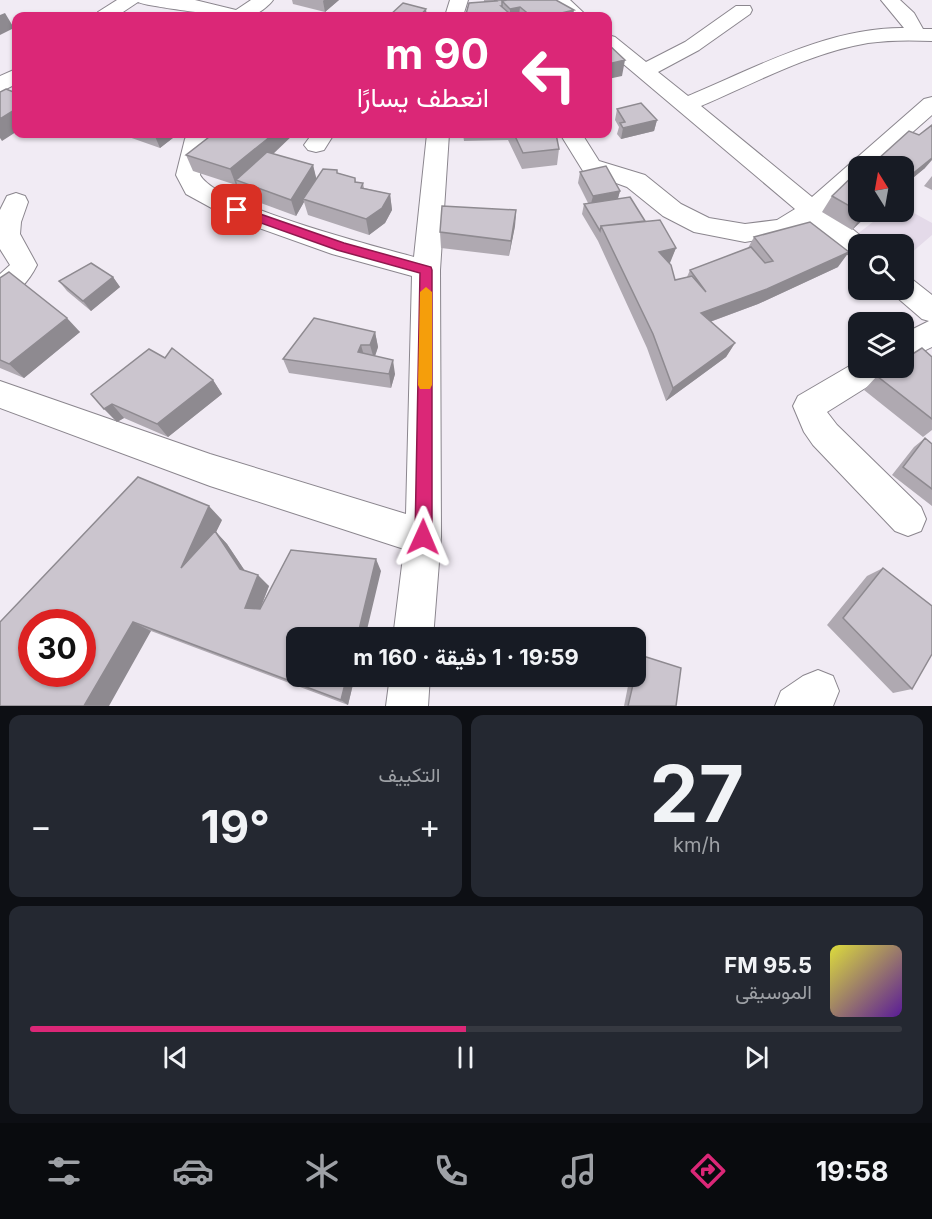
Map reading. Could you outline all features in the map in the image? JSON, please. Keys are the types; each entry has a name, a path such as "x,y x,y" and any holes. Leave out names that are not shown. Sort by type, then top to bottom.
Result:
{"street":[{"path":"111,12 130,0"},
{"path":"146,0 189,4 223,12"},
{"path":"246,12 264,0"},
{"path":"890,0 924,34"},
{"path":"562,1 574,12"},
{"path":"643,71 692,46 743,10"},
{"path":"685,105 833,44 876,36 924,34"},
{"path":"612,44 848,240"},
{"path":"872,156 932,104"},
{"path":"414,627 423,537 426,270 438,138"},
{"path":"574,138 591,166 636,181 672,210 703,226 745,233 783,228 813,210 848,177"},
{"path":"196,139 188,175 195,188 237,210 341,247 426,270"},
{"path":"0,290 22,269 24,262 7,232 7,224 16,202"},
{"path":"914,295 932,311"},
{"path":"914,343 932,332"},
{"path":"855,378 809,406 815,422 825,435 908,519"},
{"path":"0,394 91,430 253,486 423,537"},
{"path":"407,706 409,687"}],"shaded area":[{"path":"914,213 932,223 932,235 914,251 914,234 857,234 873,222 914,222"}],"building":[{"path":"494,0 507,0 502,1 501,6 508,12 467,12 469,3 496,1"},
{"path":"556,0 574,10 526,12 520,7 510,9 502,1"},
{"path":"403,3 426,9 423,12 393,12"},
{"path":"612,48 625,60 612,63"},
{"path":"6,89 12,91 12,112 0,119 0,92"},
{"path":"641,103 657,120 623,128 620,123 625,122 617,109"},
{"path":"932,125 932,158 914,173 914,156 881,156 909,131 919,135"},
{"path":"208,138 268,138 230,169 186,155"},
{"path":"516,138 557,138 559,149 523,153"},
{"path":"267,152 313,165 291,200 236,180"},
{"path":"606,166 620,191 593,196 580,172"},
{"path":"323,169 337,170 337,173 355,178 355,182 363,183 361,188 390,194 382,208 366,219 303,199"},
{"path":"848,181 848,205 832,196"},
{"path":"630,197 645,221 601,226 600,231 584,204"},
{"path":"442,206 516,210 511,241 440,232"},
{"path":"660,220 676,248 659,252 671,265 675,280 692,276 706,292 690,270 751,247 765,263 773,261 754,237 810,222 848,252 767,289 701,313 735,343 673,388 653,334 601,226"},
{"path":"91,263 113,277 83,301 59,281"},
{"path":"9,272 67,318 9,364 0,360 0,278"},
{"path":"314,318 375,332 370,345 361,345 358,352 393,360 389,374 283,359"},
{"path":"172,348 213,380 157,424 112,404 104,409 91,394 149,349 165,358"},
{"path":"922,348 932,357 932,419 880,378 914,378 914,353"},
{"path":"925,438 932,444 932,489 903,467"},
{"path":"138,477 209,506 181,568 215,531 240,569 258,575 245,608 260,609 291,550 376,559 360,627 286,627 286,679 133,622 96,685 96,609 18,609 18,687 95,687 84,706 0,706 0,622"},
{"path":"883,568 932,606 932,654 912,689 843,618"},
{"path":"646,657 681,668 676,706 628,706 632,687 646,687"},
{"path":"306,687 344,687 341,700"}],"slow traffic":[{"path":"425,385 426,292"}],"route":[{"path":"237,210 341,247 426,270 423,537"}]}
